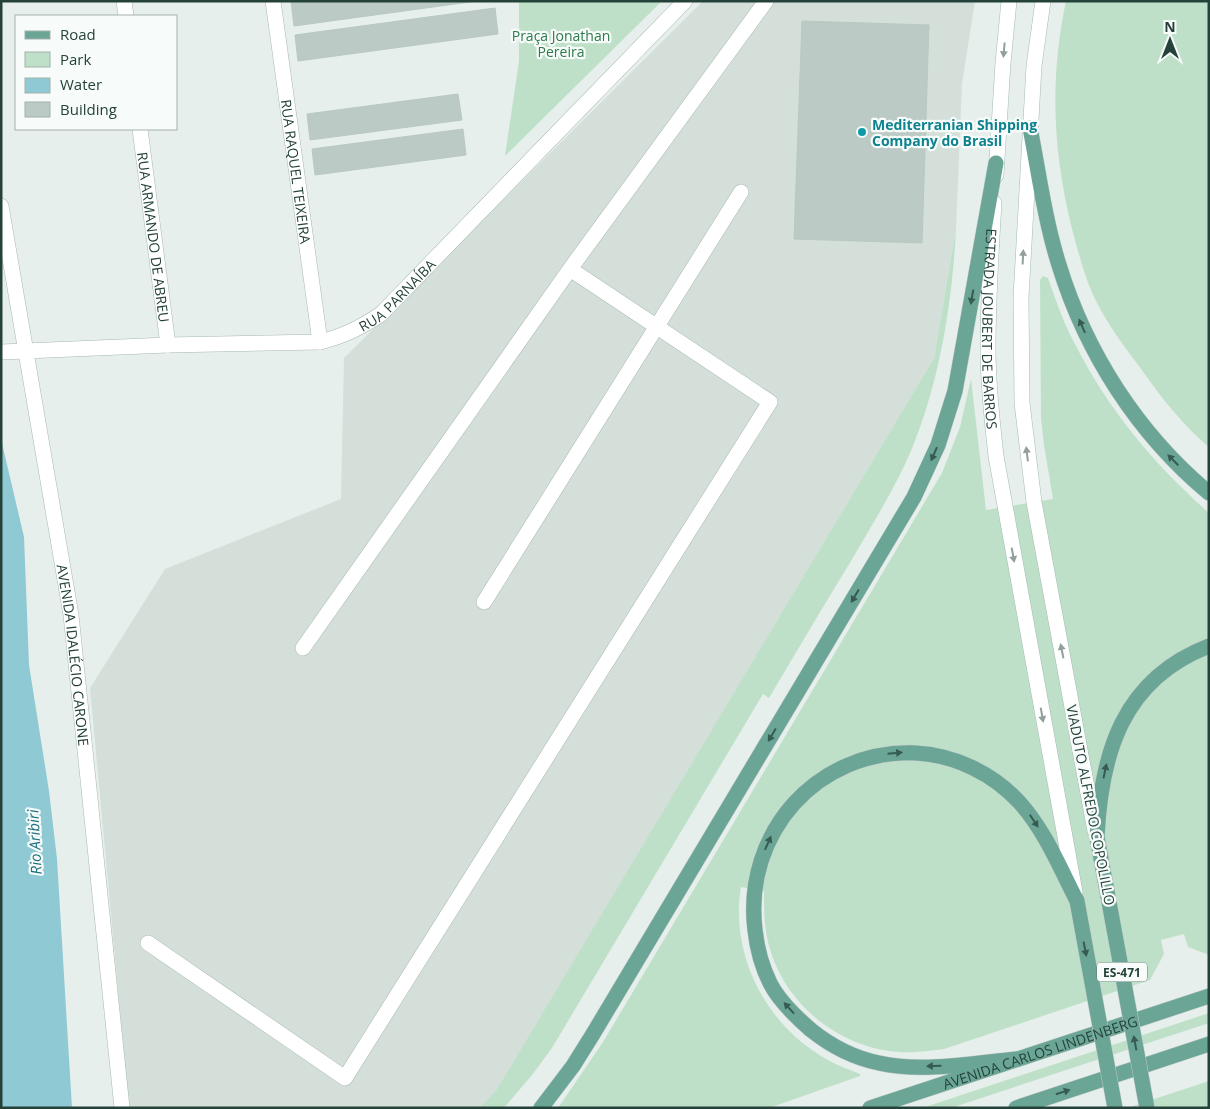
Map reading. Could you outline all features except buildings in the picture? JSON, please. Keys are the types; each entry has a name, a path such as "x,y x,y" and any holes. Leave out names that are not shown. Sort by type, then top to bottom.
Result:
{"main road":[{"path":"1030,128 1049,228 1058,264 1070,300 1085,334 1123,399 1145,428 1170,457 1209,493"},
{"path":"541,1108 573,1066 593,1034 914,497 927,472 942,436 955,391 996,162"},
{"path":"1096,837 1104,774 1109,753 1124,716 1148,685 1163,671 1179,660 1209,646"},
{"path":"1017,1059 944,1066 901,1067 858,1057 838,1048 801,1021 784,1003 770,983 761,962 753,916 755,889 763,855 770,838 790,807 802,794 817,782 849,764 885,754 903,752 940,756 974,768 1006,789 1031,816 1076,901"},
{"name":"VIADUTO ALFREDO COPOLILLO","path":"1096,837 1147,1108"},
{"name":"ES-471","path":"1076,901 1115,1108"},
{"name":"AVENIDA CARLOS LINDENBERG","path":"870,1108 1190,1002 1209,994"},
{"path":"1016,1108 1206,1046"}],"street":[{"path":"124,1 126,15"},
{"name":"RUA RAQUEL TEIXEIRA","path":"273,1 320,342"},
{"name":"RUA PARNAÍBA","path":"1,352 168,345 320,342 343,336 381,314 685,1"},
{"path":"304,648 570,269 766,1"},
{"path":"746,30 774,1"},
{"path":"746,30 778,1"},
{"name":"ESTRADA JOUBERT DE BARROS","path":"1009,1 996,162 989,297 990,403 1004,507 1076,901"},
{"name":"ESTRADA JOUBERT DE BARROS","path":"1034,502 1022,403 1020,350 1021,297 1034,66 1043,1"},
{"name":"RUA ARMANDO DE ABREU","path":"140,130 168,345"},
{"path":"484,602 741,192"},
{"name":"AVENIDA IDALÉCIO CARONE","path":"1,206 71,615 122,1108"},
{"path":"148,943 345,1078 770,402 570,269"},
{"name":"VIADUTO ALFREDO COPOLILLO","path":"1034,502 1096,837"}],"shaded area":[{"path":"703,1 975,1 962,84 956,229 934,358 496,1092 479,1108 129,1108 90,688 165,569 341,499 344,358"}],"green space":[{"name":"Praça Jonathan Pereira","path":"519,1 662,1 505,156 519,61"},
{"path":"1066,1 1209,1 1209,447 1166,403 1118,338 1096,301 1083,268 1066,203 1061,174 1056,117 1057,60"},
{"path":"956,229 948,314 937,370 930,397 911,451 890,493 769,698 763,694 552,1048 504,1108 479,1108 496,1091 934,358"},
{"path":"1043,276 1048,278 1064,321 1103,393 1152,456 1209,513 1209,955 1188,947 1184,934 1161,940 1164,954 1150,980 944,1049 898,1052 875,1048 853,1041 832,1030 813,1016 797,999 773,960 766,931 764,891 741,887 739,911 741,936 746,959 755,982 767,1003 781,1022 798,1039 823,1057 860,1074 860,1076 769,1108 558,1108 603,1042 942,473 960,427 971,379 986,510 1053,499 1041,418 1040,280"},
{"path":"1209,1013 1209,1023 951,1108 922,1108"},
{"path":"1209,1081 1209,1108 1127,1108"}],"water":[{"name":"Rio Aribiri","path":"1,439 24,537 29,665 49,791 57,859 72,1108 1,1108"}],"place":[{"name":"Mediterranian Shipping Company do Brasil","path":"862,132"}]}
